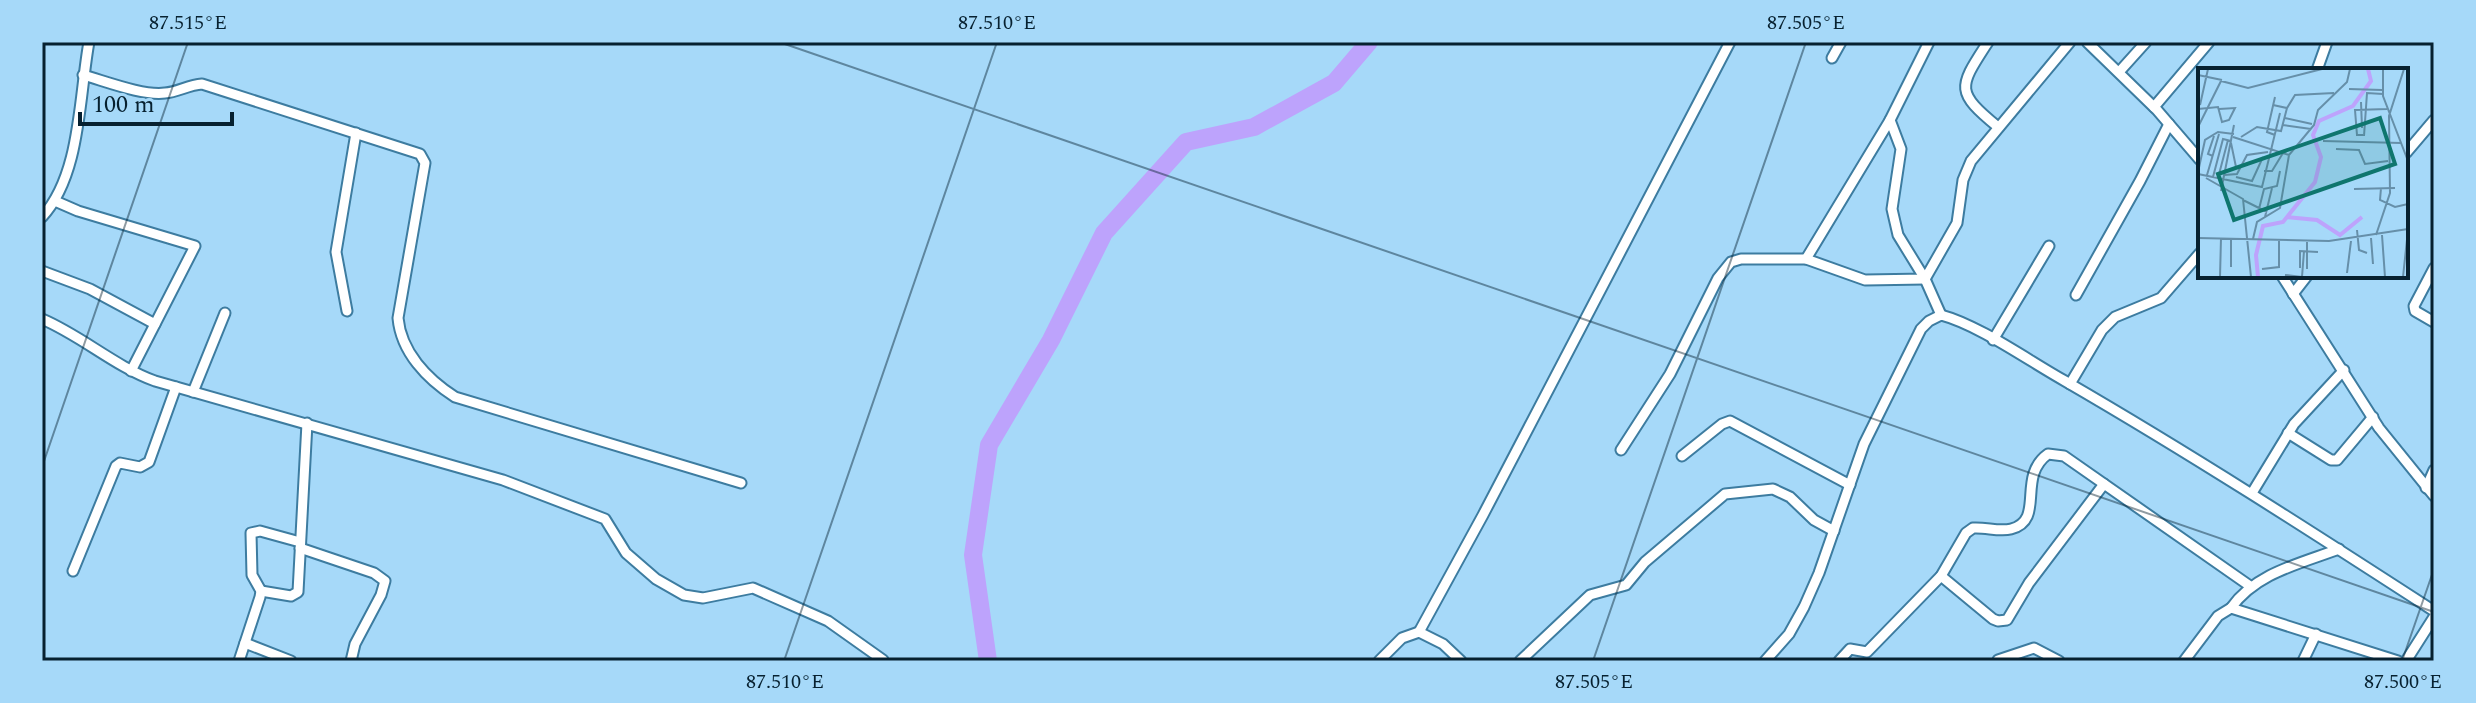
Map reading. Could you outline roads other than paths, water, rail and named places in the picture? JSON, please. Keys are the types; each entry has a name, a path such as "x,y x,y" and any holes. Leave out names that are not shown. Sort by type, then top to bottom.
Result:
{"street":[{"path":"44,212 55,201 68,167 89,42"},
{"path":"1379,661 1402,638 1419,632 1730,42"},
{"path":"1832,58 1841,42"},
{"path":"1806,259 1890,120 1929,42"},
{"path":"1988,42 1965,82 1966,94 1970,104 1998,127"},
{"path":"1925,279 1957,223 1963,180 1971,161 2070,42"},
{"path":"2087,42 2154,107 2198,158"},
{"path":"2119,72 2146,42"},
{"path":"2154,107 2209,42"},
{"path":"2318,68 2327,42"},
{"path":"83,75 154,94 202,84 420,154 424,158 398,318 400,336 422,370 455,397 741,483"},
{"path":"1890,120 1901,149 1892,209 1898,235 1925,279 1941,315 1960,322 2070,384 2252,493 2434,614 2406,661"},
{"path":"2408,151 2434,120"},
{"path":"2076,295 2169,124"},
{"path":"347,311 336,252 356,133"},
{"path":"55,201 78,211 195,246 131,371"},
{"path":"1993,340 2049,246"},
{"path":"2070,384 2102,330 2115,317 2161,298 2198,255"},
{"path":"1621,450 1670,374 1724,268 1741,259 1806,259 1865,280 1925,279"},
{"path":"2434,268 2414,306 2421,316 2434,322"},
{"path":"42,285 45,272 90,289 155,324"},
{"path":"2283,278 2373,417 2434,496"},
{"path":"2293,294 2305,278"},
{"path":"193,392 225,313"},
{"path":"1765,661 1789,634 1804,607 1878,413 1921,329 1941,315"},
{"path":"42,319 76,335 131,371 176,387 503,480 605,519 626,553 656,579 684,595 703,598 753,588 828,621 883,660"},
{"path":"2252,493 2288,433 2306,409 2344,370"},
{"path":"73,571 116,466 120,463 140,467 149,462 176,387"},
{"path":"2288,433 2331,460 2337,460 2373,417"},
{"path":"1682,456 1730,421 1850,485"},
{"path":"261,591 296,595 299,585 307,423"},
{"path":"1839,661 1850,649 1867,652 1941,576 1966,533 1973,528 2016,528 2032,506 2029,489 2032,478 2039,463 2048,454 2064,456 2250,586"},
{"path":"2426,488 2434,470"},
{"path":"1941,576 1993,619 2007,620 2029,583 2104,484"},
{"path":"1520,661 1590,595 1626,585 1645,562 1725,494 1773,489 1790,497 1814,520 1834,531"},
{"path":"239,661 261,591 252,575 251,533 260,531 374,573 385,581 384,589 355,644 351,661"},
{"path":"2184,661 2218,616 2231,608 2250,586 2279,571 2339,549"},
{"path":"2231,608 2398,661"},
{"path":"1419,632 1443,644 1461,661"},
{"path":"2303,661 2316,634"},
{"path":"245,643 291,661"},
{"path":"1998,660 2034,648 2059,661"}],"waterway":[{"path":"988,661 973,555 989,445 1051,340 1104,233 1186,142 1254,127 1334,83 1369,42"}]}
